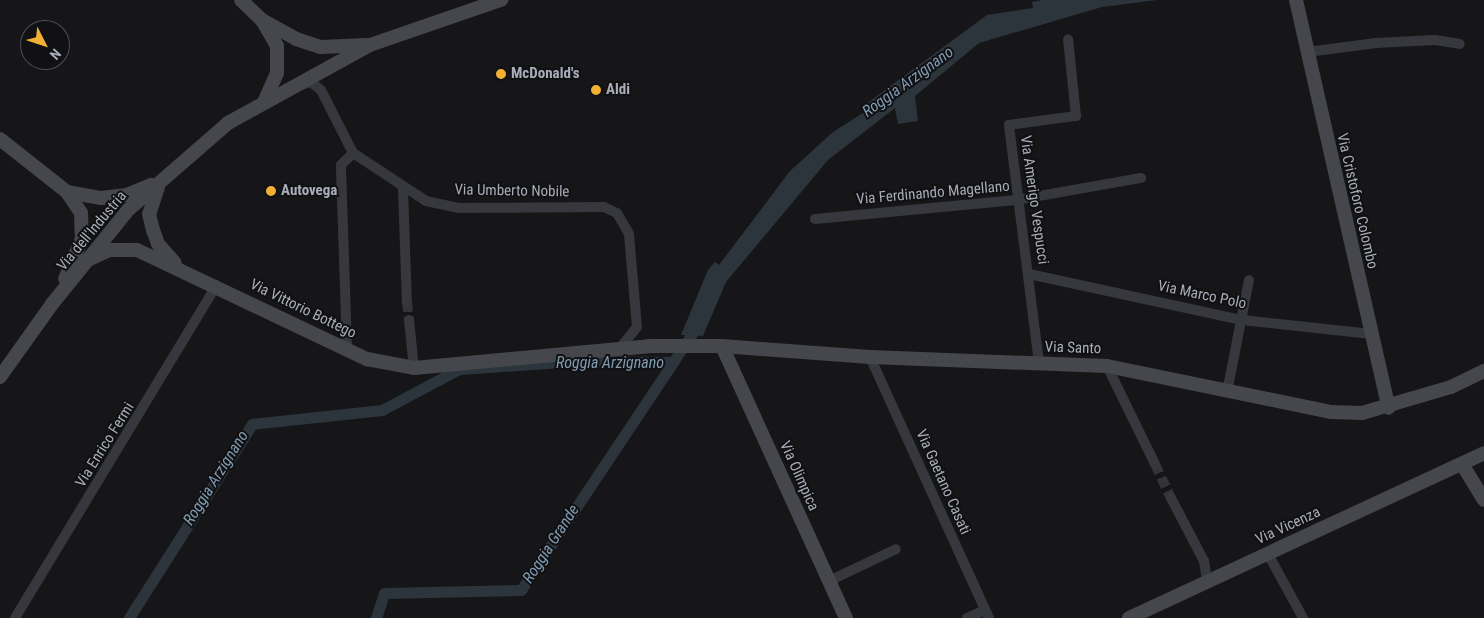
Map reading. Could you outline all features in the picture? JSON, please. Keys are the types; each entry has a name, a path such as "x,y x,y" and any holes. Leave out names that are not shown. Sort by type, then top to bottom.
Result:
{"street":[{"name":"Via dell'Industria","path":"242,0 262,20 277,46 277,73 264,102"},
{"name":"Via dell'Industria","path":"0,377 52,304 128,210 207,139 264,102 370,45 501,0"},
{"name":"Via Cristoforo Colombo","path":"1296,0 1389,408"},
{"name":"Via dell'Industria","path":"262,20 296,39 321,47 370,45"},
{"name":"Via Amerigo Vespucci","path":"1039,364 1029,274 1016,200 1009,125 1076,116 1068,40"},
{"path":"1307,52 1376,43 1435,40 1460,44"},
{"name":"Via Umberto Nobile","path":"285,90 311,82 321,90 353,153 403,190 426,202 459,208 604,207 617,213 629,234 637,327 649,346"},
{"name":"Via dell'Industria","path":"0,139 67,192 81,214 82,238 52,304"},
{"path":"347,349 340,165 353,153"},
{"name":"Via Ferdinando Magellano","path":"815,219 1016,200 1141,178"},
{"name":"Via dell'Industria","path":"67,192 112,197 160,181"},
{"name":"Via Vittorio Bottego","path":"160,181 149,214 158,244 181,269"},
{"path":"403,190 407,302"},
{"name":"Via Vittorio Bottego","path":"88,260 123,247 217,285 367,359 414,368 649,346"},
{"name":"Via Marco Polo","path":"1029,274 1242,320 1371,334"},
{"path":"1228,387 1249,280"},
{"name":"Via Enrico Fermi","path":"15,618 217,285"},
{"path":"409,320 414,368"},
{"path":"619,349 637,327"},
{"name":"Via Santo","path":"649,346 722,346 870,357 1107,366 1228,387 1332,412 1389,408 1484,371"},
{"name":"Via Olimpica","path":"722,346 846,618"},
{"name":"Via Gaetano Casati","path":"870,357 987,614"},
{"path":"1107,366 1155,464"},
{"name":"Via Vicenza","path":"1129,618 1462,464 1484,452"},
{"path":"1462,464 1480,485 1484,500"},
{"path":"1171,498 1204,561 1207,581"},
{"path":"829,581 896,549"},
{"path":"1268,554 1303,618"},
{"path":"967,618 987,614"}],"water":[{"path":"1042,0 1157,0 1102,7 979,43 915,96 918,121 898,124 895,108 828,160 726,282 703,336 681,335 708,270 715,262 719,265 790,171 833,132 874,106 866,104 987,15 1033,8 1032,2"}],"waterway":[{"name":"Roggia Grande","path":"376,618 384,593 521,590 699,323"},
{"name":"Roggia Arzignano","path":"129,618 252,424 382,410 459,369 577,361 673,362"}],"tunnel":[{"path":"407,302 409,320"},
{"path":"1155,464 1171,498"}],"place":[{"name":"McDonald's","path":"501,74"},
{"name":"Aldi","path":"596,90"},
{"name":"Autovega","path":"271,191"}]}
